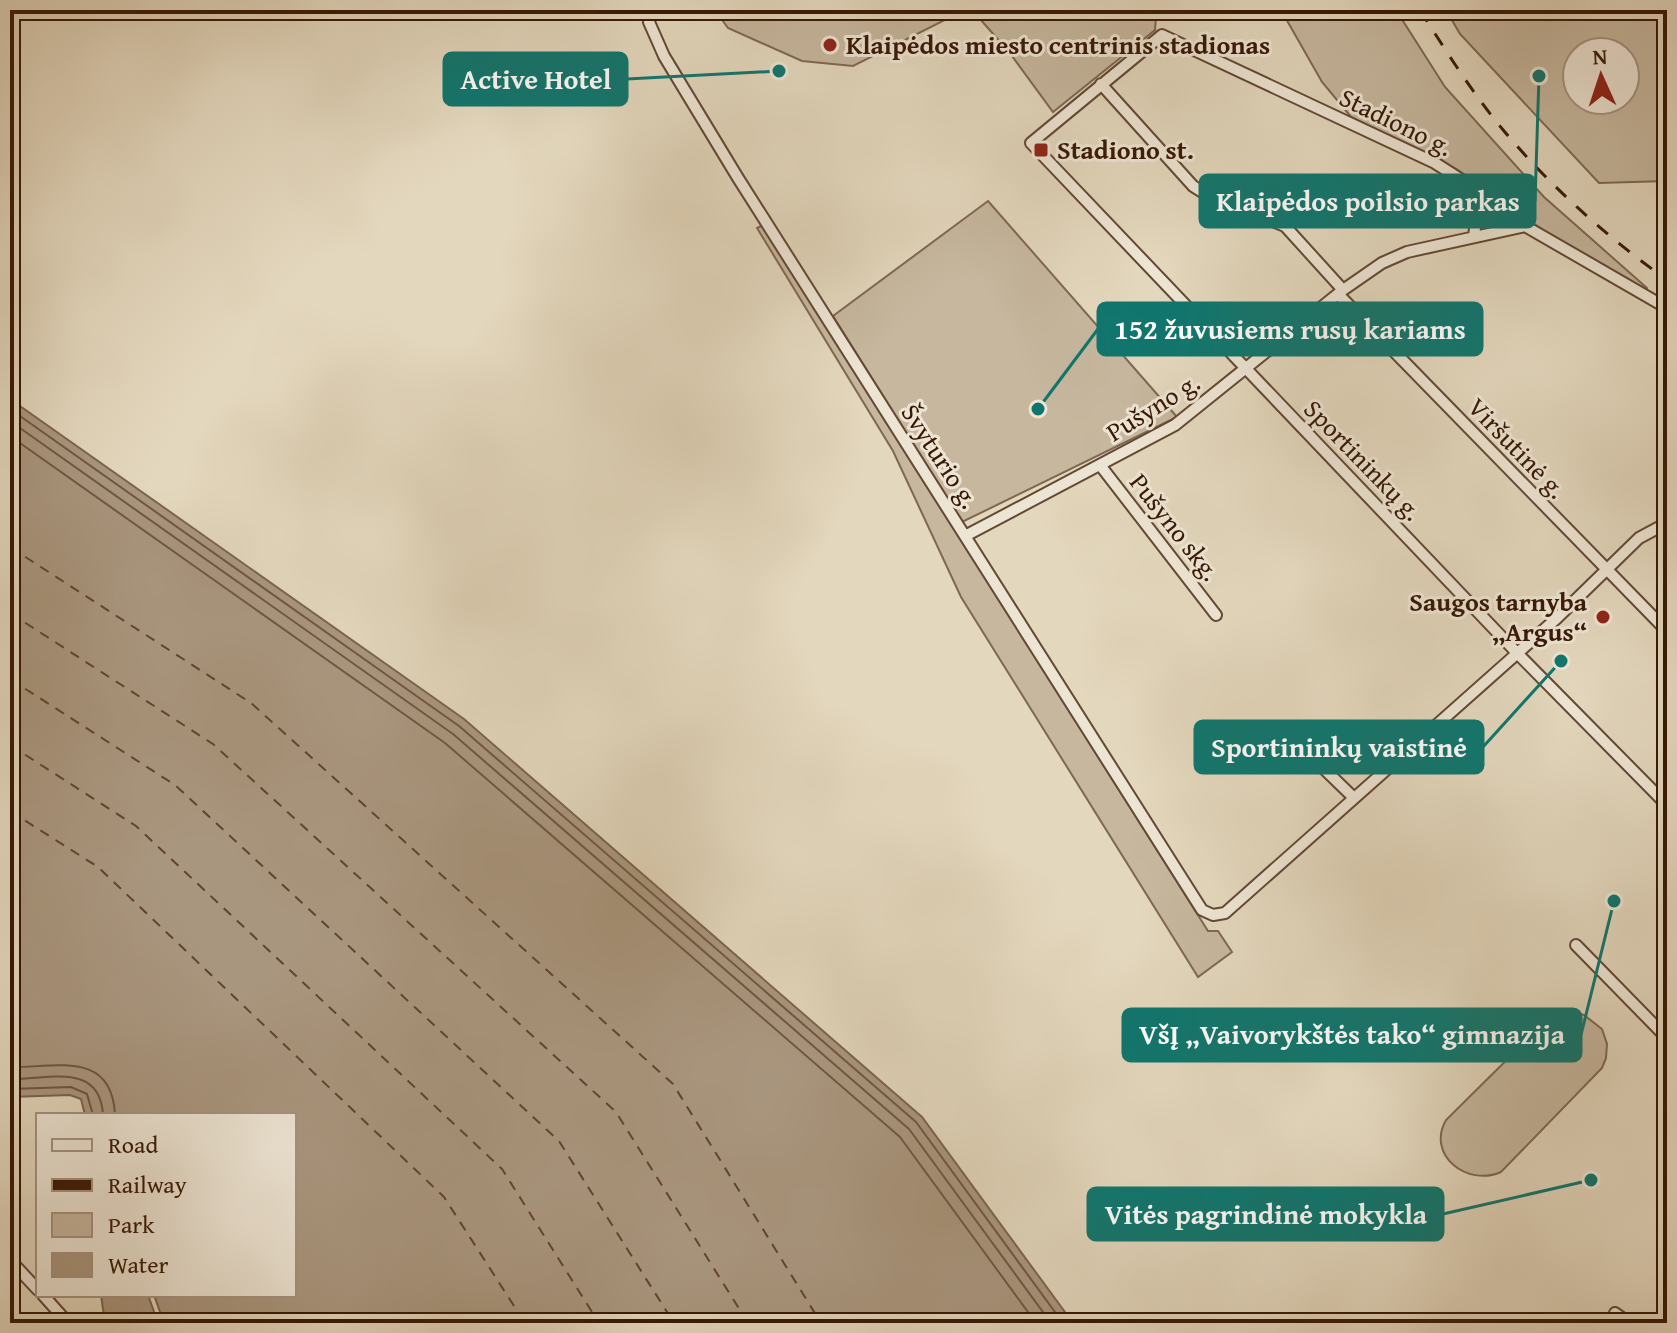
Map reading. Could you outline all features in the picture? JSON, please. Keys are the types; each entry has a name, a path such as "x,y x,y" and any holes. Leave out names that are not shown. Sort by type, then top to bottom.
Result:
{"street":[{"name":"Švyturio g.","path":"649,22 664,56 730,164 1202,910 1213,915 1225,913 1353,797"},
{"name":"Stadiono g.","path":"1031,143 1162,35 1435,163 1525,226 1667,308"},
{"path":"1101,84 1193,186 1285,226 1340,292"},
{"name":"Sportininkų g.","path":"1031,143 1518,654 1667,805"},
{"path":"1474,237 1479,191"},
{"name":"Pušyno g.","path":"965,536 1175,425 1340,292 1395,256 1525,226"},
{"name":"Viršutinė g.","path":"1340,292 1667,631"},
{"name":"Pušyno skg.","path":"1100,465 1216,615"},
{"path":"1318,763 1353,797 1518,654 1639,538 1667,523"},
{"path":"1576,945 1667,1038"},
{"path":"10,1260 36,1288"},
{"path":"45,1297 68,1323"},
{"path":"1615,1313 1629,1323"}],"green space":[{"name":"Klaipėdos miesto centrinis stadionas","path":"715,10 963,11 853,66 802,61 728,28"},
{"path":"1069,10 1156,17 1155,30 1053,112 1009,52 980,19"},
{"path":"1281,10 1396,10 1445,87 1544,197 1647,288 1646,291 1547,233 1456,169 1351,117 1322,82"},
{"path":"1446,10 1667,10 1667,181 1599,183 1460,34"},
{"path":"988,201 1177,417 962,522 833,316"},
{"path":"763,225 1208,931 1218,931 1232,952 1198,977 961,597 893,451 757,228"},
{"path":"1567,1011 1584,1015 1602,1029 1607,1044 1602,1068 1501,1172 1488,1176 1475,1175 1453,1165 1441,1145 1446,1120 1550,1017"}],"water":[{"path":"10,399 464,719 922,1117 1073,1323 164,1323 155,1297 296,1297 296,1113 84,1113 81,1099 70,1095 10,1097"},
{"path":"101,1297 149,1297 158,1323 105,1323"}],"ferry route":[{"path":"10,547 251,703 673,1084 821,1323"},
{"path":"10,613 213,744 616,1112 748,1323"},
{"path":"10,679 175,785 559,1141 674,1323"},
{"path":"10,745 136,826 502,1169 599,1323"},
{"path":"10,811 98,867 444,1197 525,1323"}],"railway":[{"path":"1420,10 1471,87 1522,152 1581,210 1667,280"}],"place":[{"name":"Klaipėdos miesto centrinis stadionas","path":"830,45"},
{"name":"Active Hotel","path":"779,71"},
{"name":"Klaipėdos poilsio parkas","path":"1539,76"},
{"name":"Stadiono st.","path":"1041,150"},
{"name":"152 žuvusiems rusų kariams","path":"1038,409"},
{"name":"Saugos tarnyba „Argus“","path":"1603,617"},
{"name":"Sportininkų vaistinė","path":"1561,661"},
{"name":"VšĮ „Vaivorykštės tako“ gimnazija","path":"1614,901"},
{"name":"Vitės pagrindinė mokykla","path":"1591,1180"}]}
